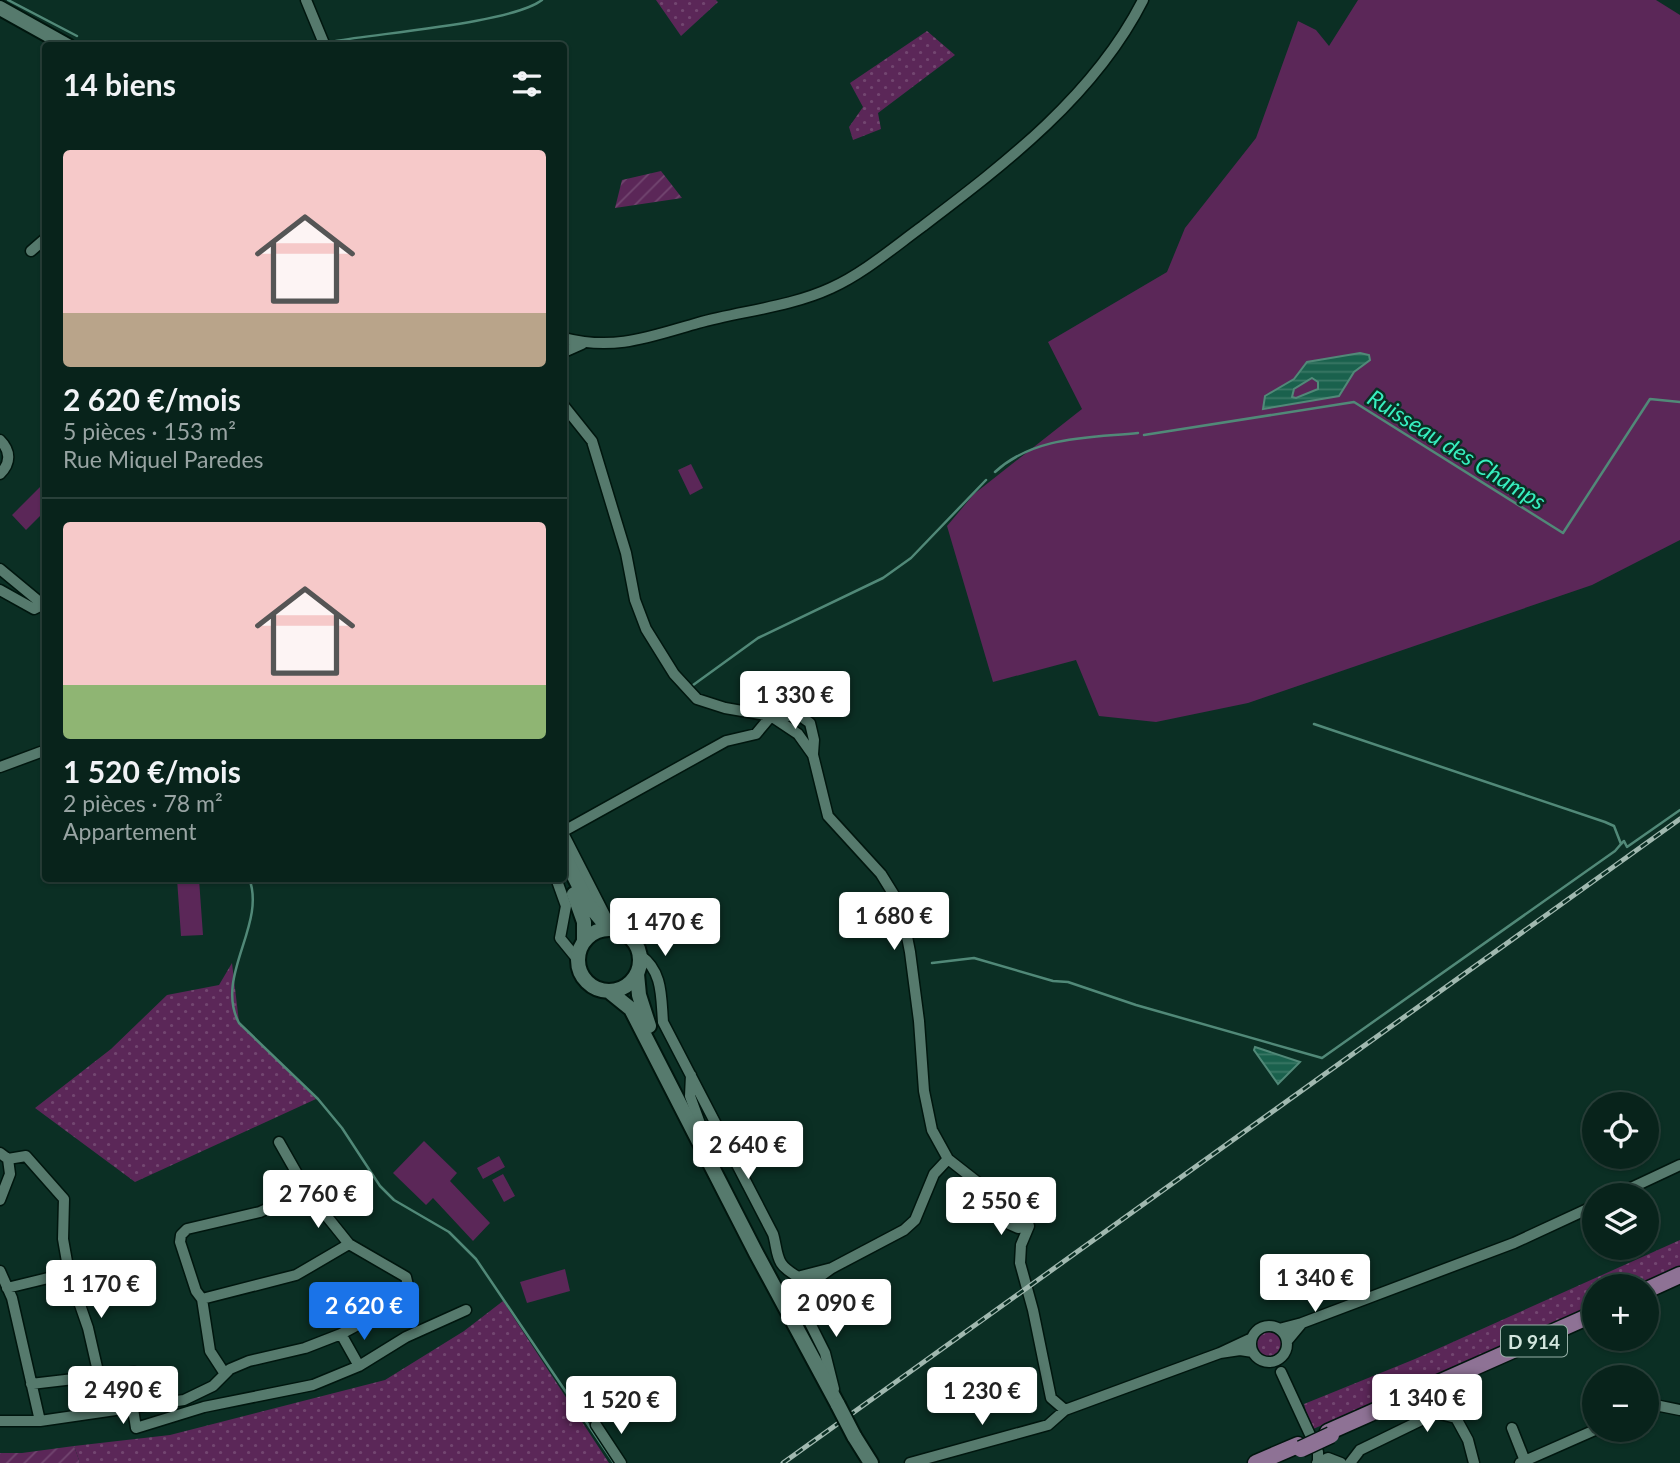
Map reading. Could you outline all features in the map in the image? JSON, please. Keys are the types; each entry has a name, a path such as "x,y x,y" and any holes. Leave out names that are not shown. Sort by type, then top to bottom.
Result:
{"main road":[{"path":"0,8 61,42"},
{"path":"0,15 49,42"},
{"path":"567,862 588,904 613,929 631,937 639,966 644,1015 822,1361 836,1399"},
{"path":"567,880 580,908 584,941 578,960 582,976 588,983 610,992 631,1009 756,1253 868,1463"},
{"path":"584,941 592,933 613,929"},
{"path":"610,992 625,986 639,966"},
{"path":"1659,1285 1680,1275"},
{"name":"D 914","path":"1269,1463 1582,1319"},
{"name":"D 914","path":"1256,1463 1300,1447"}],"street":[{"path":"306,0 323,42"},
{"path":"567,339 616,345 635,342 793,301 846,281 988,177 1054,118 1112,50 1143,0"},
{"path":"31,251 42,241"},
{"path":"567,351 584,343"},
{"path":"567,410 592,441 626,553 635,600 646,629 674,674 691,695 704,702 771,716 800,716 810,723 814,740 813,755 825,812 840,832 881,874 903,916 919,1021 926,1112 932,1130 947,1159 999,1199 1023,1213 1029,1226 1021,1245 1020,1263 1034,1310 1051,1398 1065,1410"},
{"path":"0,440 7,447 9,458 0,474"},
{"path":"0,569 42,604"},
{"path":"0,590 34,609 42,605"},
{"path":"771,716 798,734 813,755"},
{"path":"567,831 726,740 756,734 771,716"},
{"path":"0,766 42,751"},
{"path":"567,839 613,929"},
{"path":"557,882 566,905 560,937 578,960"},
{"path":"639,966 654,969 660,984 663,1022 773,1234 781,1263 804,1281"},
{"path":"691,1075 690,1096 703,1132"},
{"path":"0,1421 40,1421 184,1400 213,1386 225,1374 249,1361 304,1348 341,1334 398,1304 410,1294 406,1277 349,1244 308,1193 279,1142"},
{"path":"0,1199 10,1174 4,1156 26,1156 64,1199 62,1239 69,1273 88,1328 99,1376"},
{"path":"804,1281 904,1230 915,1220 934,1174 947,1159"},
{"path":"1642,1183 1680,1166"},
{"path":"225,1374 210,1351 202,1299 196,1291 180,1242 182,1232 260,1212 301,1192 308,1193"},
{"path":"999,1199 1009,1224 1018,1228 1029,1226"},
{"path":"910,1463 1048,1425 1065,1410 1220,1353 1252,1338 1264,1327 1279,1329 1302,1323 1514,1243 1582,1212"},
{"path":"202,1299 296,1275 349,1244"},
{"path":"0,1271 7,1288 40,1421"},
{"path":"7,1288 69,1273"},
{"path":"804,1281 802,1307 825,1353 836,1399"},
{"path":"133,1409 136,1428 204,1407 313,1385 359,1366 406,1337 466,1310"},
{"path":"1302,1323 1287,1341 1280,1357 1281,1371 1326,1459 1352,1460 1436,1413 1445,1413 1455,1418 1463,1430 1473,1463"},
{"path":"1279,1329 1287,1341"},
{"path":"341,1334 359,1366"},
{"path":"1252,1338 1253,1352 1259,1359 1268,1361 1281,1371"},
{"path":"1220,1353 1240,1350 1253,1352"},
{"path":"1268,1361 1280,1357"},
{"path":"31,1384 134,1372"},
{"path":"1659,1406 1680,1410"},
{"path":"596,1425 621,1463"},
{"path":"1512,1428 1522,1462 1582,1436"}],"shaded area":[{"path":"656,0 716,0 718,2 681,36"},
{"path":"1358,0 1656,0 1680,15 1680,540 1592,585 1248,703 1156,722 1099,716 1076,660 993,682 947,526 974,494 1082,409 1048,342 1167,272 1185,228 1256,138 1298,21 1316,30 1329,46"},
{"path":"927,31 955,55 878,113 881,129 853,140 849,127 863,107 850,83"},
{"path":"661,171 682,198 615,208 622,180"},
{"path":"1360,353 1369,355 1370,360 1354,372 1339,396 1263,409 1265,396 1294,379 1307,362","holes":["1312,378 1318,382 1318,389 1296,398 1292,397 1294,389"]},
{"path":"691,464 703,488 690,495 678,470"},
{"path":"42,485 42,514 26,530 12,515"},
{"path":"177,882 199,882 203,935 181,936"},
{"path":"232,963 239,1022 316,1099 135,1182 35,1108 111,1049 167,995 219,985"},
{"path":"1255,1047 1300,1062 1278,1084 1254,1050"},
{"path":"424,1141 457,1173 450,1181 490,1223 473,1241 433,1198 426,1205 393,1173"},
{"path":"499,1156 505,1167 483,1179 477,1168"},
{"path":"503,1174 515,1196 504,1202 492,1180"},
{"path":"1680,1240 1680,1266 1659,1276 1604,1274 1635,1260 1659,1260 1659,1249"},
{"path":"565,1269 570,1291 527,1303 520,1282"},
{"path":"1582,1284 1582,1310 1311,1430 1304,1404 1415,1359"},
{"path":"503,1301 609,1463 80,1463 74,1446 170,1435 385,1380 464,1331"},
{"path":"1269,1325 1281,1331 1287,1343 1281,1355 1269,1361 1257,1355 1251,1343 1257,1331"},
{"path":"74,1446 80,1463 0,1463 0,1453"}],"waterway":[{"path":"8,0 77,36"},
{"path":"336,41 475,21 526,8 542,0"},
{"name":"Ruisseau des Champs","path":"1144,435 1354,402 1563,533 1650,399 1680,402"},
{"name":"Ruisseau des Champs","path":"995,472 1010,460 1044,445 1081,438 1138,433"},
{"name":"Ruisseau des Champs","path":"689,688 758,638 883,578 911,558 986,480"},
{"path":"1314,724 1605,822 1614,826 1621,844 1624,841 1627,847 1680,810"},
{"path":"932,963 974,958 1053,981 1068,982 1136,1005 1322,1058 1615,851 1621,844"},
{"path":"250,882 253,896 252,914 233,987 233,1005 239,1023 318,1099 342,1128 380,1186 394,1200 449,1232 476,1259 614,1463"}],"railway":[{"path":"783,1463 1680,819"}]}
